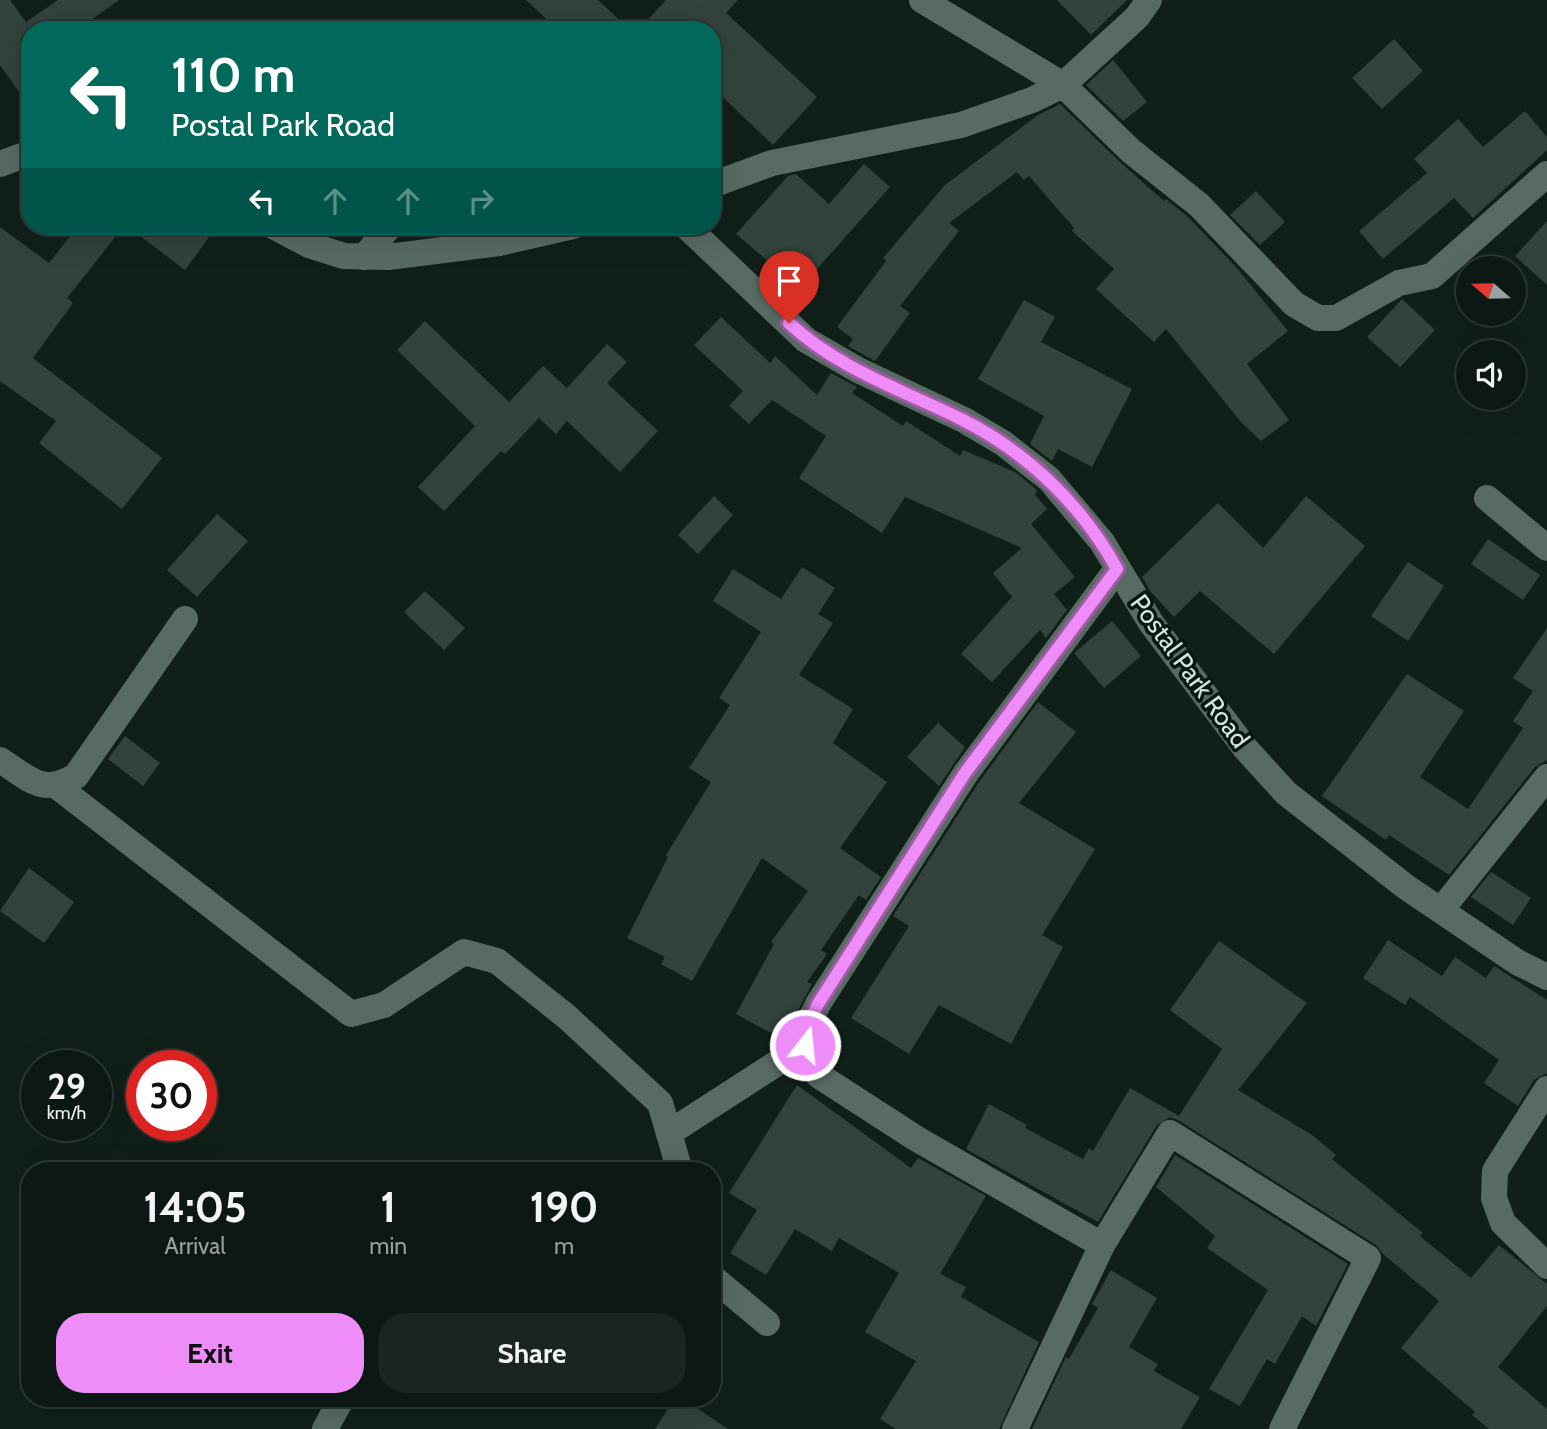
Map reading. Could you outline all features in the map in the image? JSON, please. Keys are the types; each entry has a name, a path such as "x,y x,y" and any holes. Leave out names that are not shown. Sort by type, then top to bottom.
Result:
{"street":[{"path":"922,0 1063,85 1131,151 1199,205 1293,304 1318,318 1336,318 1399,283 1432,276 1547,174"},
{"path":"721,182 772,163 961,125 1063,85 1137,17 1149,0"},
{"path":"0,164 21,156"},
{"path":"290,235 309,245 344,257 388,257 499,243 534,235"},
{"path":"364,257 382,235"},
{"name":"Postal Park Road","path":"695,235 806,340 858,370 974,426 1003,443 1049,479 1102,542 1151,624 1245,748 1286,793 1441,910 1517,962 1547,976"},
{"path":"1488,498 1547,548"},
{"path":"1102,1245 917,1139 818,1074 805,1045 808,1025 818,1004 965,773 1117,569"},
{"path":"58,787 76,776 185,619"},
{"path":"0,760 41,786 58,787 351,1014 384,1005 464,952 497,961 567,1017 660,1104 677,1162"},
{"path":"1441,910 1547,777"},
{"path":"668,1133 805,1045"},
{"path":"1547,1089 1495,1171 1494,1198 1503,1223 1547,1265"},
{"path":"1015,1429 1102,1245 1170,1133 1368,1258 1282,1429"},
{"path":"721,1285 767,1323"},
{"path":"324,1429 337,1407"}],"building":[{"path":"0,0 10,0 25,21 21,21 21,94 0,65"},
{"path":"58,0 119,0 90,21 27,21"},
{"path":"526,0 598,0 620,21 548,21"},
{"path":"666,0 738,0 726,13 817,97 773,145 721,96 721,21 646,21"},
{"path":"1057,0 1127,0 1091,35"},
{"path":"1394,39 1423,71 1382,109 1352,78"},
{"path":"1113,60 1147,102 1123,121 1086,85"},
{"path":"1060,104 1164,201 1166,199 1188,217 1236,267 1288,331 1247,364 1289,420 1261,441 1241,422 1166,329 1154,342 1096,289 1114,269 1072,231 1074,228 1029,176 1024,180 1017,172 949,223 959,231 900,306 910,313 875,361 848,346 853,339 837,327 886,261 883,258 945,185 1038,115"},
{"path":"1525,111 1547,137 1547,150 1473,218 1454,198 1383,259 1359,231 1427,173 1414,159 1458,119 1483,147"},
{"path":"864,164 890,187 800,288 736,234 788,176 796,174 829,204"},
{"path":"1256,191 1285,222 1260,245 1230,215"},
{"path":"1547,221 1547,285 1526,266 1526,256 1515,256"},
{"path":"0,227 49,263 71,235 117,235 67,298 73,303 33,358 162,458 122,509 39,443 56,421 0,381"},
{"path":"139,235 210,235 185,270"},
{"path":"1402,299 1435,330 1400,367 1367,337"},
{"path":"1024,300 1055,317 1041,342 1132,389 1092,467 1058,449 1052,461 1030,444 1044,416 978,379"},
{"path":"721,317 770,363 775,356 817,395 831,373 857,387 852,393 903,426 906,421 960,456 963,450 1015,472 1037,490 1035,495 1047,509 1031,524 1075,577 1054,594 1067,610 1046,638 1040,630 992,682 961,654 1012,597 993,573 1022,548 905,497 882,533 799,478 826,436 772,400 749,424 729,406 743,391 694,345"},
{"path":"425,321 509,402 543,366 567,388 607,344 627,362 607,383 658,431 620,472 567,421 556,434 539,418 505,454 501,451 444,511 418,487 475,426 397,350"},
{"path":"714,496 733,515 698,554 678,535"},
{"path":"1306,496 1365,546 1274,654 1200,591 1174,617 1151,592 1142,577 1218,503 1263,548"},
{"path":"217,514 248,541 197,597 167,570"},
{"path":"1488,539 1540,575 1523,600 1471,564"},
{"path":"1408,562 1444,586 1408,641 1371,616"},
{"path":"802,567 835,588 818,614 833,623 799,675 853,709 833,743 887,782 840,848 881,877 866,900 859,895 821,950 827,954 807,982 812,984 794,1018 791,1031 784,1040 736,1014 774,944 771,942 808,891 762,858 692,981 661,964 665,957 627,938 668,857 666,855 711,782 689,768 730,705 719,698 761,632 713,601 733,569 781,599"},
{"path":"425,591 465,628 444,650 404,612"},
{"path":"1112,621 1141,656 1104,688 1074,653"},
{"path":"1547,628 1547,760 1535,767 1449,875 1389,835 1386,840 1322,796 1407,674 1464,711 1420,777 1468,809 1523,728 1513,721 1533,691 1513,678"},
{"path":"1038,702 1076,732 1019,803 1095,849 1042,935 1063,947 1011,1044 939,1005 909,1054 851,1018 909,926 893,916 979,782"},
{"path":"938,723 965,747 939,786 907,757"},
{"path":"125,736 160,763 143,786 108,759"},
{"path":"29,868 74,902 44,943 0,911"},
{"path":"1491,872 1531,898 1513,925 1471,897"},
{"path":"1388,940 1442,976 1455,957 1486,978 1494,966 1547,1000 1547,1073 1534,1080 1518,1106 1484,1083 1499,1060 1410,997 1405,1005 1363,978"},
{"path":"1219,941 1307,1003 1238,1090 1312,1135 1336,1155 1332,1159 1423,1233 1420,1236 1471,1278 1499,1245 1547,1284 1547,1306 1498,1367 1547,1409 1547,1429 1489,1429 1472,1415 1475,1412 1401,1348 1439,1301 1376,1245 1178,1120 1170,1117 1157,1125 1098,1222 966,1149 989,1104 1027,1125 1025,1128 1083,1159 1089,1148 1093,1151 1130,1088 1179,1116 1222,1049 1170,1010"},
{"path":"797,1085 911,1168 918,1158 986,1196 940,1274 966,1287 961,1297 1039,1342 999,1429 896,1429 880,1419 916,1361 865,1332 899,1273 839,1238 832,1251 795,1229 766,1275 730,1253 757,1210 729,1193"},
{"path":"1175,1155 1348,1264 1316,1326 1302,1316 1275,1364 1267,1359 1240,1406 1209,1389 1268,1290 1207,1248 1215,1236 1156,1187"},
{"path":"1111,1270 1157,1298 1129,1347 1158,1364 1154,1371 1200,1397 1181,1429 1032,1429 1066,1357 1069,1359 1098,1308 1092,1304"},
{"path":"669,1407 695,1407 728,1429 655,1429"}],"route":[{"path":"789,323 806,340 834,358 964,421 1003,443 1049,479 1102,542 1117,569 965,773 818,1004 808,1025 805,1045"}]}
